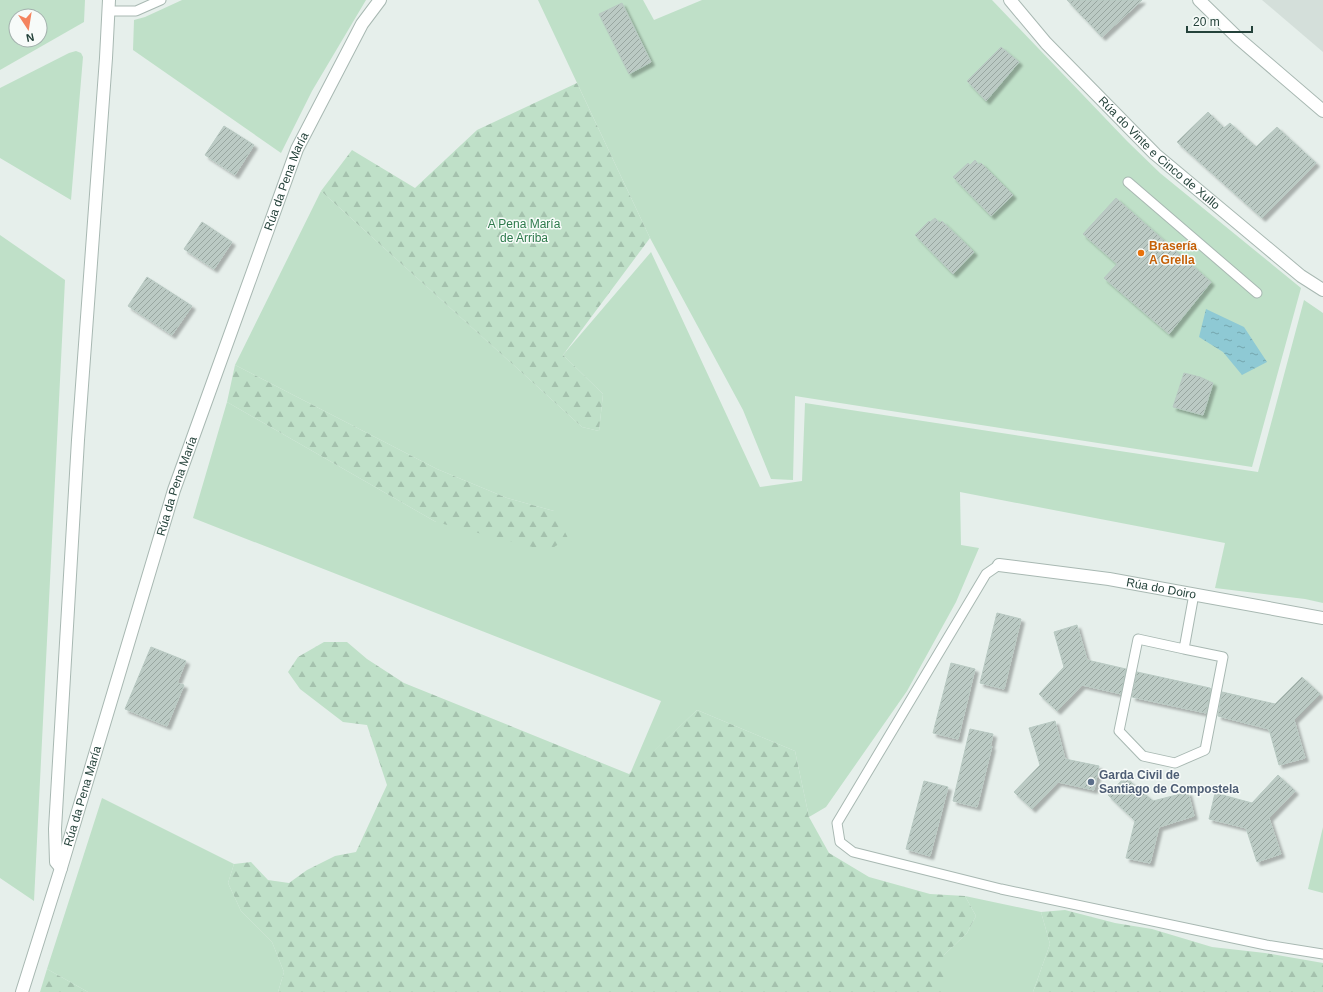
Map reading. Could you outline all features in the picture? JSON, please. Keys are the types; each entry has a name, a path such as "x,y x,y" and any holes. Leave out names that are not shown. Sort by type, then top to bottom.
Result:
{"street":[{"name":"Rúa da Pena María","path":"22,992 61,868 174,490 297,149 362,24 380,0"},
{"name":"Rúa do Vinte e Cinco de Xullo","path":"1010,0 1046,43 1155,154 1301,276 1323,290"},
{"path":"1199,0 1238,38 1323,111"},
{"path":"61,868 56,862 55,829 78,440 106,65 109,6"},
{"name":"Rúa do Doiro","path":"999,565 1109,579 1323,618"}],"lane":[{"path":"109,6 136,11 161,0"},
{"path":"1128,182 1258,293"},
{"path":"999,565 986,574 837,823 840,842 853,852 1001,889 1266,945 1323,954"},
{"path":"1184,649 1194,594"},
{"path":"1138,639 1184,649 1223,656 1205,750 1174,763 1143,756 1119,731 1138,639"}],"shaded area":[{"path":"1262,0 1323,0 1323,52"}],"green space":[{"path":"0,0 85,0 84,22 48,43 48,8 8,8 8,48 38,48 0,70"},
{"path":"182,0 366,0 312,91 281,153 133,50 134,20 145,17"},
{"path":"538,0 643,0 654,20 702,0 992,0 1127,141 1160,173 1301,288 1252,467 795,396 793,480 771,479 743,410 650,238"},
{"path":"76,51 81,53 83,57 71,200 0,158 0,88 69,53"},
{"name":"A Pena María de Arriba","path":"577,83 650,238 563,355 603,394 599,431 582,427 321,191 352,150 415,188 477,130"},
{"path":"321,191 582,427 599,431 603,394 563,355 651,252 760,487 802,481 805,403 1258,472 1304,300 1323,313 1323,603 1305,599 1215,588 1225,543 960,492 961,545 979,548 956,602 907,691 826,807 809,817 795,751 697,710 630,774 661,701 193,518 227,402 436,522 554,511 507,498 437,469 235,365"},
{"path":"0,235 65,280 34,901 0,878"},
{"path":"235,365 437,469 507,498 554,511 568,538 548,551 436,522 227,402"},
{"path":"324,642 347,642 367,659 404,683 629,774 697,710 795,751 809,817 829,853 869,877 930,894 965,896 976,916 967,933 944,955 944,992 278,992 284,972 272,942 241,911 228,883 234,864 251,862 268,880 289,883 307,870 335,856 356,852 387,785 367,725 343,722 300,689 288,672 298,657"},
{"path":"102,798 234,864 228,883 241,911 272,942 284,972 278,992 88,992 47,969"},
{"path":"1323,827 1323,893 1308,889"},
{"path":"965,896 1041,912 1050,944 1033,992 944,992 944,955 967,933 976,916"},
{"path":"1065,910 1115,923 1152,929 1212,947 1265,953 1323,963 1323,992 1033,992 1050,944 1041,912"},
{"path":"47,969 88,992 40,992"}],"water":[{"path":"1206,309 1244,327 1267,362 1242,375 1223,352 1199,337"}],"building":[{"path":"1067,0 1142,0 1102,37"},
{"path":"622,3 651,62 629,74 599,14"},
{"path":"1001,47 1019,62 986,101 967,81"},
{"path":"1208,112 1224,128 1230,123 1256,147 1277,127 1316,163 1262,218 1177,142"},
{"path":"224,126 254,145 235,175 205,155"},
{"path":"975,160 979,165 981,163 1013,195 991,216 953,177 968,163 970,165"},
{"path":"1116,198 1211,282 1169,334 1104,278 1117,264 1083,234"},
{"path":"935,218 940,223 942,221 974,252 953,274 915,235 929,221 930,222"},
{"path":"202,222 232,242 214,269 184,249"},
{"path":"147,277 192,306 172,335 128,306"},
{"path":"1184,373 1200,377 1213,383 1203,415 1173,407"},
{"path":"997,613 1021,619 1004,689 980,683"},
{"path":"1077,625 1087,660 1126,669 1121,694 1082,685 1057,711 1039,694 1064,667 1054,632"},
{"path":"151,647 186,661 177,683 184,685 167,726 125,709"},
{"path":"951,663 975,669 958,739 933,733"},
{"path":"1137,672 1210,688 1206,713 1132,697"},
{"path":"1302,677 1320,694 1294,720 1305,758 1279,765 1269,729 1218,716 1222,692 1275,704"},
{"path":"1055,721 1065,759 1099,766 1094,790 1058,782 1032,809 1014,792 1040,765 1029,728"},
{"path":"970,729 993,734 990,748 992,746 977,807 953,801"},
{"path":"1278,775 1295,791 1269,818 1281,854 1257,862 1246,828 1209,819 1215,793 1252,803"},
{"path":"1125,777 1153,801 1188,792 1194,816 1159,827 1150,863 1126,858 1135,821 1108,795"},
{"path":"924,781 948,787 930,856 906,849"}],"place":[{"name":"Brasería A Grella","path":"1141,253"},
{"name":"Garda Civil de Santiago de Compostela","path":"1091,782"}]}
